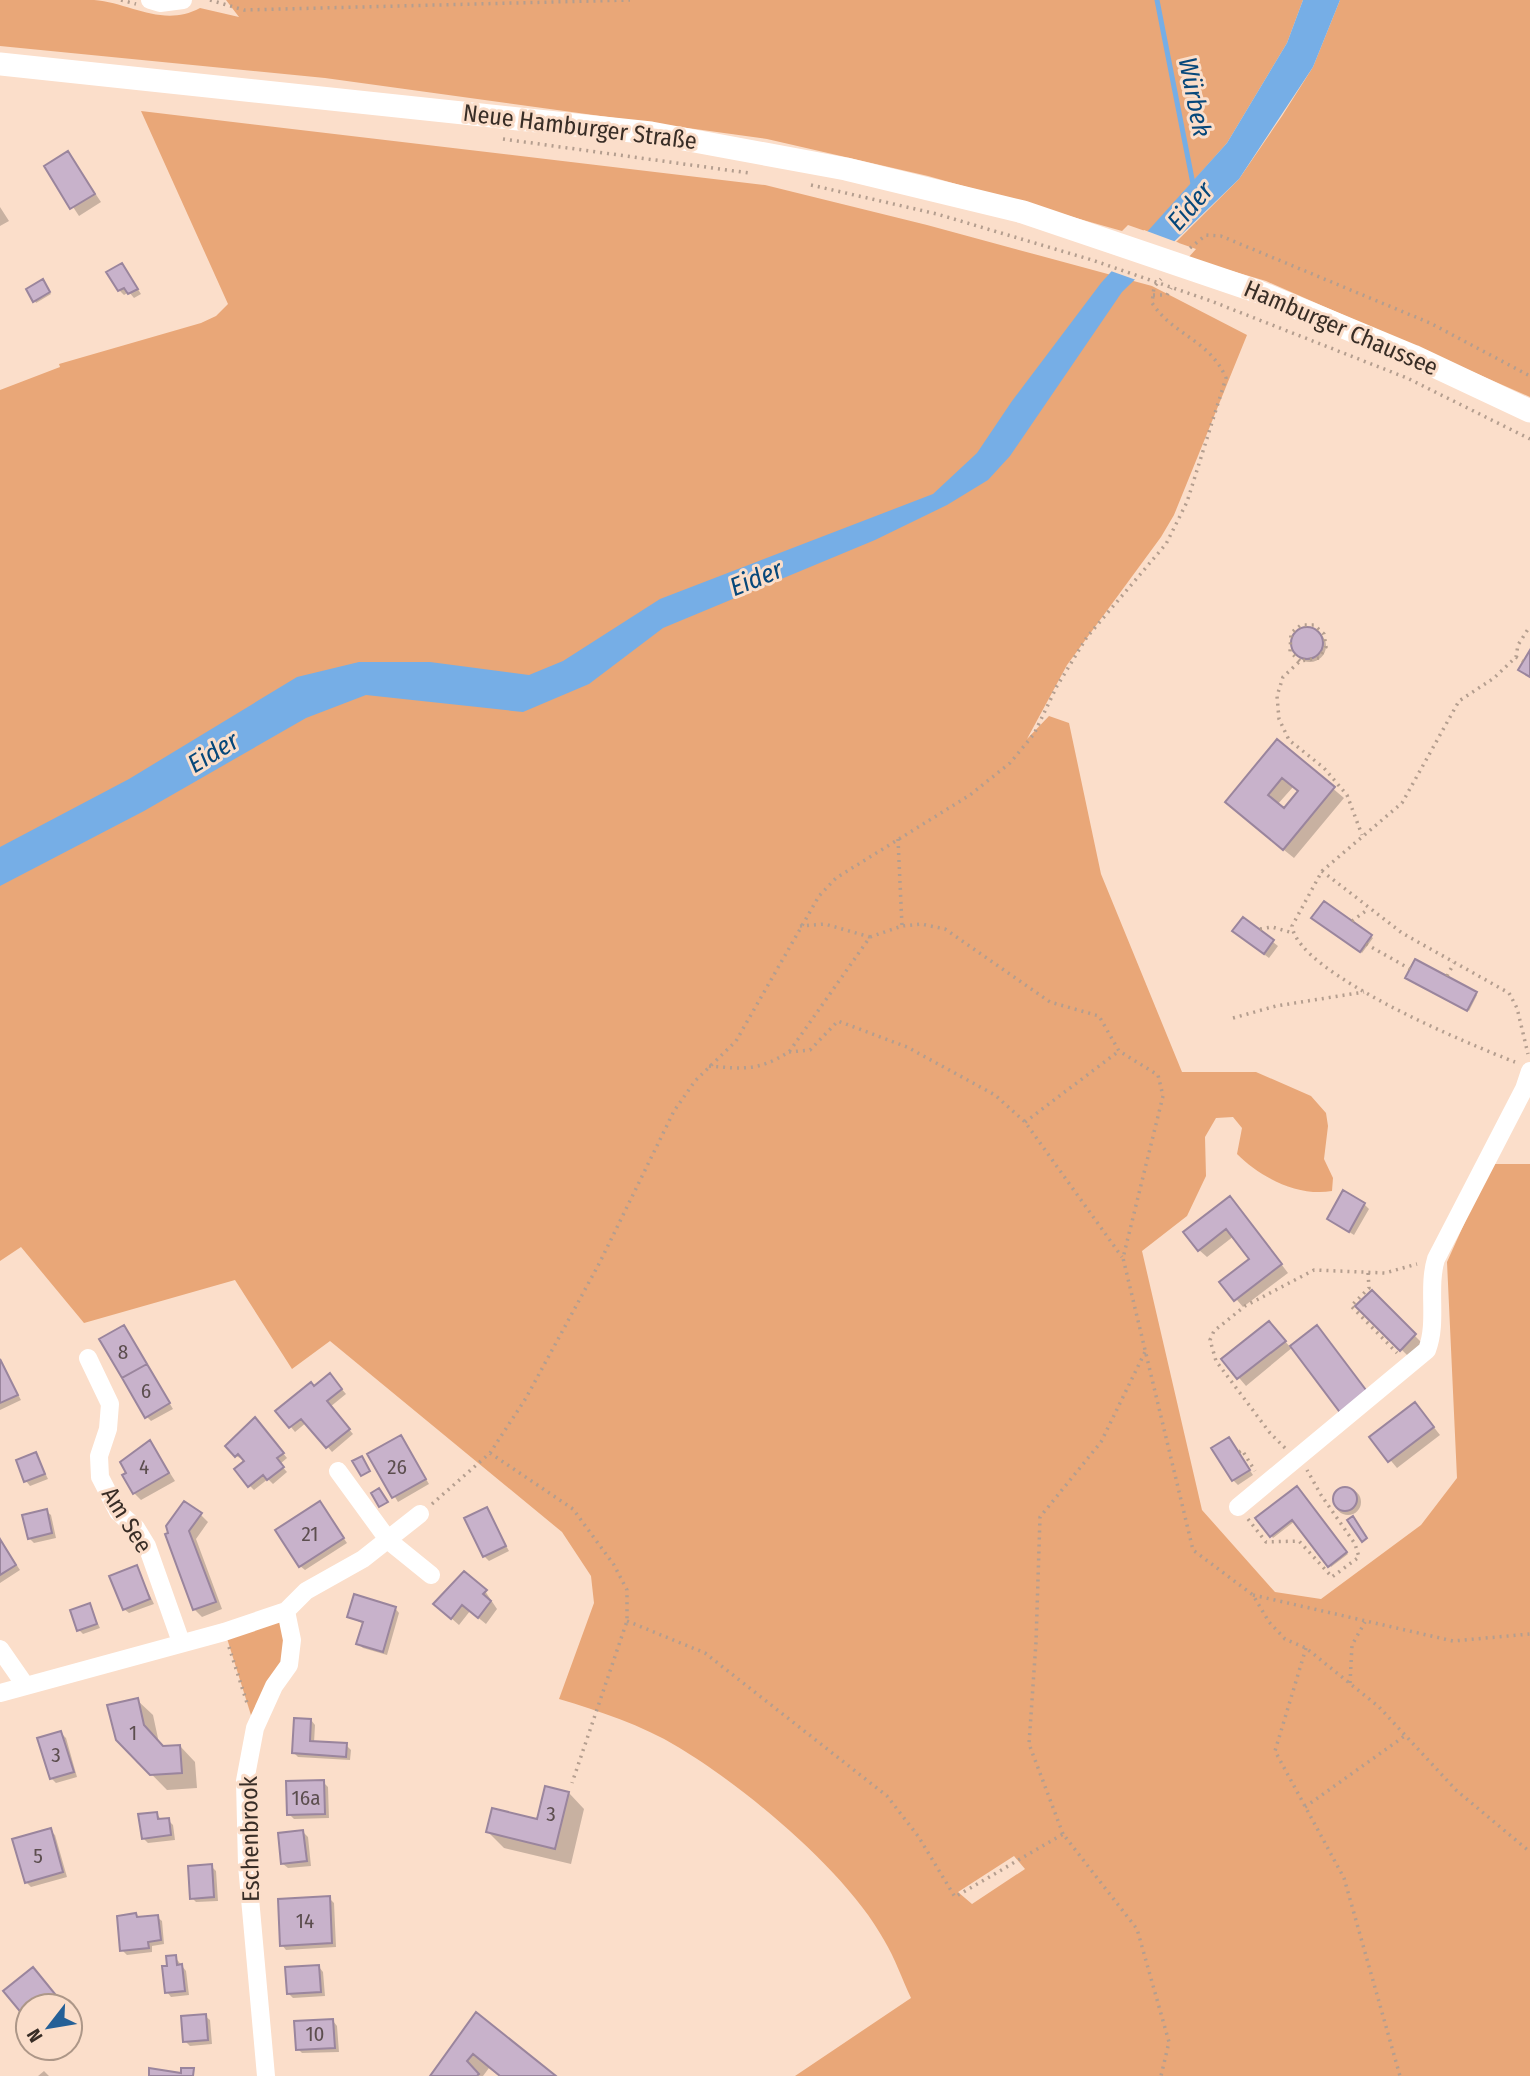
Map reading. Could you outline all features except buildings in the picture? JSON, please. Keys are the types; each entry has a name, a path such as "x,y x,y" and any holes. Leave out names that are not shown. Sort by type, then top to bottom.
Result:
{"main road":[{"name":"Neue Hamburger Straße","path":"0,64 330,97 664,136 772,154 932,188 1147,253"},
{"name":"Hamburger Chaussee","path":"1147,253 1186,256 1259,292 1400,351 1530,411"}],"street":[{"path":"150,0 160,3 183,0"},
{"path":"1238,1507 1427,1350 1432,1321 1430,1287 1436,1259 1524,1088 1524,1067"},
{"name":"Am See","path":"88,1358 110,1404 108,1429 99,1456 100,1478 118,1512 136,1528 147,1546 181,1642"},
{"path":"338,1471 389,1541 431,1575"},
{"path":"0,1693 225,1632 286,1611 306,1591 389,1541 420,1514"},
{"name":"Eschenbrook","path":"266,2076 247,1865 245,1781 255,1728 274,1686 289,1665 292,1640 286,1611"},
{"path":"0,1649 25,1685"}],"path":[{"path":"210,0 244,10 630,0"},
{"path":"497,138 753,174"},
{"path":"804,183 937,214 1092,260 1163,285 1407,378 1530,439"},
{"path":"1186,256 1206,235 1221,236 1430,323 1530,376"},
{"path":"420,1514 490,1453 526,1398 600,1262 674,1111 709,1066 736,1041 763,999 800,926 819,896 836,878 970,795 1010,763 1034,734 1057,686 1087,637 1166,544 1186,502 1226,379 1209,350 1159,314 1152,303 1154,286"},
{"path":"1153,295 1167,295 1171,288"},
{"path":"1314,625 1324,634 1324,653 1314,661 1301,659 1290,652 1288,639 1295,628 1314,625"},
{"path":"1293,933 1295,916 1322,871 1402,803 1459,701 1504,670 1516,657 1518,645 1530,626"},
{"path":"1516,657 1523,661"},
{"path":"1301,659 1283,677 1277,696 1283,731 1347,795 1362,835"},
{"path":"1303,761 1307,755"},
{"path":"898,839 901,926"},
{"path":"1322,871 1368,909 1454,963 1509,993 1517,1008 1530,1063"},
{"path":"1352,921 1368,909"},
{"path":"800,926 825,923 870,937"},
{"path":"789,1052 870,937 901,926 932,924 945,929 1050,1002 1100,1016 1119,1051 1157,1075 1163,1096 1123,1258"},
{"path":"1260,929 1272,927 1293,933 1305,948 1364,992 1408,1017 1524,1067"},
{"path":"1366,944 1410,969"},
{"path":"1447,976 1454,963"},
{"path":"1233,1018 1276,1006 1364,992"},
{"path":"709,1066 751,1069 770,1063 789,1052 810,1050 838,1021 907,1046 995,1094 1025,1122 1123,1258 1193,1550 1253,1595 1269,1622 1285,1639 1306,1648 1379,1707 1455,1790 1530,1852"},
{"path":"1025,1122 1119,1051"},
{"path":"1238,1507 1266,1542 1299,1542 1306,1546 1329,1575 1337,1575 1359,1557 1355,1544 1321,1495 1300,1458 1280,1444 1237,1391 1211,1353 1210,1340 1214,1331 1226,1319 1295,1277 1314,1270 1331,1268 1385,1273 1436,1259"},
{"path":"1368,1273 1369,1287 1351,1306 1400,1356 1406,1351"},
{"path":"1146,1350 1101,1442 1040,1517 1037,1642 1028,1744 1063,1834 1137,1929 1169,2042 1161,2076"},
{"path":"1239,1452 1242,1450 1264,1487"},
{"path":"490,1453 573,1509 614,1565 627,1590 627,1621 572,1783"},
{"path":"1253,1595 1453,1642 1530,1634"},
{"path":"627,1621 705,1653 887,1796 918,1836 955,1897 1063,1834"},
{"path":"1350,1683 1352,1646 1365,1621"},
{"path":"225,1632 255,1728"},
{"path":"1306,1648 1275,1751 1344,1878 1400,2076"},
{"path":"1305,1807 1406,1735"}],"shaded area":[{"path":"0,0 94,0 160,15 186,14 200,8 239,17 226,0 1303,0 1287,43 1227,143 1148,232 1128,225 1122,231 928,176 767,139 325,78 0,46"},
{"path":"1340,0 1530,0 1530,397 1266,281 1188,258 1196,249 1176,242 1239,179 1282,116 1313,67"},
{"path":"141,111 765,185 927,225 1152,286 1247,335 1174,515 1161,537 1067,665 1027,739 1049,716 1069,723 1101,874 1182,1072 1256,1072 1311,1096 1326,1113 1328,1126 1324,1159 1333,1178 1332,1191 1306,1191 1268,1177 1237,1154 1242,1128 1233,1117 1216,1118 1205,1137 1206,1176 1187,1216 1142,1251 1202,1510 1275,1592 1321,1599 1421,1525 1457,1478 1447,1262 1491,1164 1530,1164 1530,2076 795,2076 911,1998 888,1947 846,1887 763,1808 705,1764 664,1739 620,1719 559,1699 594,1603 591,1576 562,1532 330,1341 292,1369 235,1280 84,1323 21,1247 0,1261 0,390 60,367 59,364 201,323 216,316 228,304","holes":["1014,1856 1025,1869 972,1904 958,1892"]},
{"path":"286,1611 292,1640 255,1728 225,1632"}],"water":[{"name":"Eider","path":"1303,0 1340,0 1313,67 1239,179 1122,292 1010,456 988,480 947,505 875,540 663,628 589,684 523,712 366,695 306,718 144,811 0,886 0,847 129,779 297,677 359,662 430,662 529,675 563,661 660,599 933,494 977,453 1012,401 1101,283 1227,143 1287,43"}],"pier":[{"path":"1144,230 1179,243 1139,281 1108,270"}],"waterway":[{"name":"Würbek","path":"1157,0 1194,189"}]}
